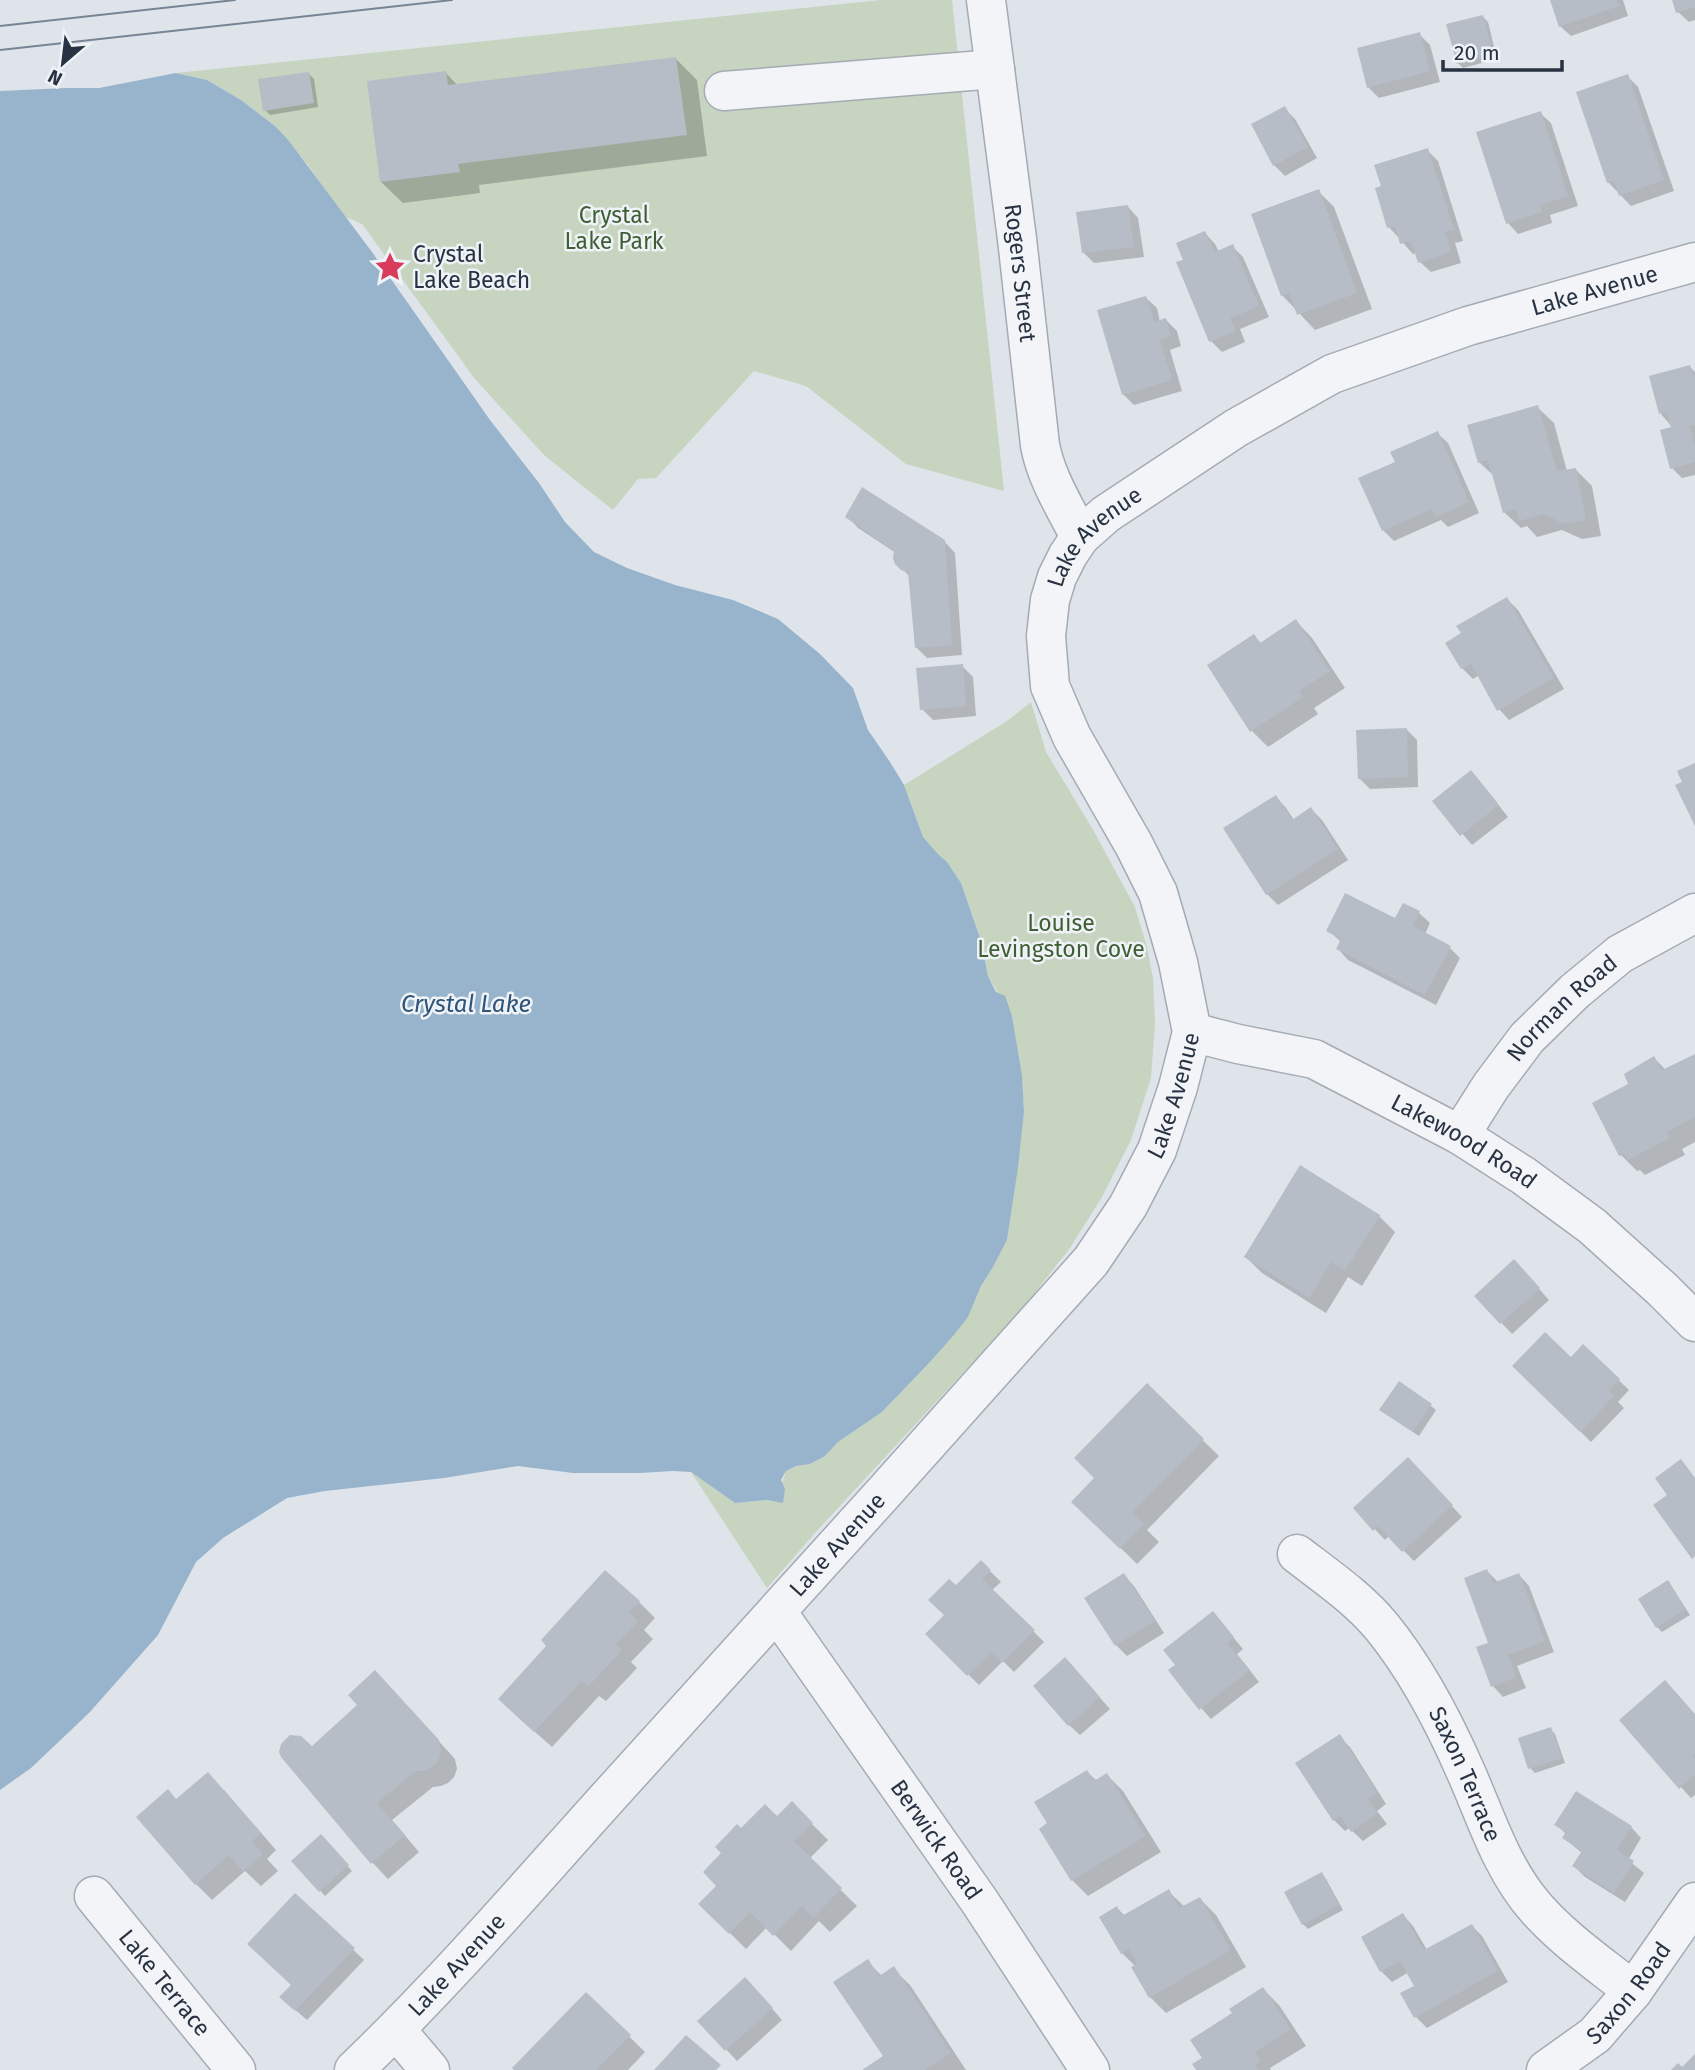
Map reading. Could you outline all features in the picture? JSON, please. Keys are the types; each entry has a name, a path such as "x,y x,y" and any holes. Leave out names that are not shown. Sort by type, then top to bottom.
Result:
{"street":[{"name":"Rogers Street","path":"986,0 1042,457 1052,483 1080,537"},
{"path":"724,91 995,69"},
{"name":"Lake Avenue","path":"354,2070 396,2030 777,1612 1091,1261 1128,1206 1157,1150 1178,1087 1192,1032 1178,961 1158,893 1134,845 1072,737 1050,686 1046,636 1050,600 1068,555 1080,537 1106,514 1236,428 1332,374 1468,326 1695,262"},
{"name":"Norman Road","path":"1460,1135 1491,1086 1527,1038 1575,990 1620,954 1695,913"},
{"name":"Lakewood Road","path":"1192,1032 1314,1059 1460,1135 1524,1176 1592,1226 1695,1322"},
{"name":"Saxon Terrace","path":"1297,1554 1344,1590 1382,1627 1421,1683 1448,1732 1507,1866 1535,1908 1633,1991"},
{"name":"Berwick Road","path":"777,1612 980,1902 1090,2070"},
{"name":"Lake Terrace","path":"94,1896 236,2070"},
{"name":"Saxon Road","path":"1546,2070 1595,2035 1633,1991 1695,1902"},
{"path":"396,2030 416,2050 430,2070"}],"green space":[{"name":"Crystal Lake Park","path":"881,0 952,0 1004,491 906,464 806,386 754,371 656,478 638,479 613,510 545,456 475,379 362,224 346,217 338,209 308,165 275,126 241,100 207,80 176,73"},
{"name":"Louise Levingston Cove","path":"1031,702 1046,752 1135,907 1153,979 1155,1023 1151,1078 1131,1140 1102,1197 1070,1248 1023,1308 767,1588 691,1472 735,1503 767,1500 776,1502 786,1471 825,1456 838,1442 882,1412 930,1362 968,1317 981,1286 1007,1240 1024,1112 1022,1075 1012,1016 988,976 981,941 961,883 947,862 923,837 904,785 1007,721"}],"water":[{"name":"Crystal Lake","path":"176,73 207,80 241,100 275,126 289,141 565,522 594,552 627,568 675,585 733,600 778,619 820,654 853,688 868,730 904,785 923,837 947,862 961,883 981,941 988,976 996,992 1005,996 1012,1016 1022,1075 1024,1112 1007,1240 981,1286 968,1317 882,1412 838,1442 825,1456 786,1471 781,1480 785,1489 783,1503 767,1500 735,1503 691,1472 573,1473 518,1466 287,1498 223,1538 196,1562 158,1635 89,1713 31,1768 0,1790 0,91 99,88"}],"building":[{"path":"1550,0 1617,0 1619,6 1559,27"},
{"path":"1672,0 1695,0 1695,7 1676,13"},
{"path":"1483,15 1493,54 1457,64 1446,24"},
{"path":"1420,32 1430,71 1367,88 1357,48"},
{"path":"676,57 687,135 458,164 460,172 380,182 367,81 446,71 448,85"},
{"path":"309,72 314,103 263,111 258,79"},
{"path":"1628,74 1664,180 1619,196 1614,181 1607,183 1576,92"},
{"path":"1285,106 1308,147 1273,166 1251,124"},
{"path":"1541,111 1568,196 1540,205 1542,212 1506,224 1476,132"},
{"path":"1428,148 1454,230 1445,232 1451,252 1418,263 1411,241 1400,244 1395,226 1387,228 1375,188 1381,186 1374,165"},
{"path":"1319,189 1357,293 1297,315 1289,293 1281,296 1251,214"},
{"path":"1128,205 1134,247 1082,253 1076,212"},
{"path":"1205,231 1215,252 1233,244 1259,306 1230,318 1236,331 1209,342 1176,262 1183,260 1176,243"},
{"path":"1146,296 1154,322 1166,318 1171,336 1160,340 1172,380 1122,395 1097,310"},
{"path":"1690,365 1695,375 1695,425 1690,426 1695,446 1695,462 1670,469 1660,430 1671,427 1667,412 1659,414 1649,376"},
{"path":"1538,405 1557,471 1576,468 1586,520 1564,524 1544,514 1519,521 1516,509 1503,513 1488,460 1478,463 1467,425"},
{"path":"1438,431 1469,502 1436,517 1432,509 1382,531 1358,478 1395,462 1390,452"},
{"path":"862,487 945,540 952,645 915,648 908,572 895,564 894,551 845,517"},
{"path":"1507,597 1554,678 1497,711 1471,664 1461,669 1445,643 1461,633 1456,626"},
{"path":"1296,619 1330,671 1299,691 1303,697 1250,732 1207,665 1254,634 1260,643"},
{"path":"963,664 966,706 920,710 916,668"},
{"path":"1407,728 1408,777 1358,779 1356,730"},
{"path":"1695,763 1695,826 1675,785 1682,782 1677,771"},
{"path":"1471,770 1499,805 1460,836 1432,801"},
{"path":"1276,795 1292,820 1311,807 1338,849 1266,895 1223,828"},
{"path":"1345,893 1395,918 1403,903 1420,911 1413,926 1451,946 1425,995 1336,949 1341,939 1326,931"},
{"path":"1695,1054 1695,1117 1667,1132 1670,1138 1628,1160 1625,1154 1619,1156 1592,1103 1628,1084 1624,1074 1654,1056 1662,1070"},
{"path":"1300,1165 1380,1215 1345,1271 1331,1262 1309,1298 1244,1257"},
{"path":"1514,1259 1540,1288 1500,1324 1474,1296"},
{"path":"1545,1332 1571,1357 1583,1344 1620,1379 1609,1390 1614,1396 1580,1432 1512,1366"},
{"path":"1399,1381 1432,1404 1413,1432 1379,1410"},
{"path":"1147,1383 1204,1439 1132,1513 1144,1524 1120,1549 1071,1502 1094,1478 1074,1458"},
{"path":"1408,1457 1453,1505 1402,1552 1378,1526 1373,1531 1353,1508"},
{"path":"1681,1459 1695,1478 1695,1556 1692,1559 1653,1505 1667,1495 1655,1478"},
{"path":"981,1560 991,1570 982,1579 1035,1630 1002,1663 991,1652 967,1676 925,1634 944,1615 928,1600 949,1579 956,1585"},
{"path":"1487,1569 1493,1583 1519,1573 1545,1641 1508,1655 1516,1677 1491,1687 1476,1647 1488,1643 1464,1578"},
{"path":"605,1570 640,1601 629,1613 638,1621 616,1645 622,1650 588,1687 582,1681 534,1732 498,1699 546,1646 541,1640"},
{"path":"1124,1573 1155,1621 1115,1646 1084,1598"},
{"path":"1668,1580 1686,1609 1656,1628 1638,1599"},
{"path":"1213,1611 1234,1637 1227,1643 1250,1670 1199,1710 1168,1670 1175,1665 1163,1650"},
{"path":"1065,1657 1100,1697 1068,1726 1033,1686"},
{"path":"375,1670 439,1740 441,1752 432,1767 416,1771 377,1803 405,1835 371,1864 279,1752 281,1744 290,1735 301,1736 312,1746 357,1705 348,1695"},
{"path":"1665,1680 1695,1714 1695,1753 1692,1755 1695,1758 1695,1775 1679,1789 1619,1720"},
{"path":"1551,1727 1562,1758 1528,1769 1518,1738"},
{"path":"1340,1734 1377,1793 1368,1799 1378,1813 1351,1832 1340,1816 1333,1821 1295,1763"},
{"path":"1087,1770 1094,1781 1107,1773 1146,1836 1071,1881 1039,1829 1047,1823 1034,1802"},
{"path":"208,1772 261,1833 252,1841 263,1854 243,1871 229,1855 195,1885 136,1817 168,1789 176,1799"},
{"path":"1576,1791 1632,1826 1617,1850 1634,1861 1614,1893 1572,1866 1582,1851 1562,1838 1566,1832 1554,1825"},
{"path":"792,1801 813,1823 794,1841 842,1888 813,1918 802,1906 773,1936 750,1912 729,1934 698,1904 716,1886 703,1872 721,1853 715,1847 737,1824 741,1828 765,1804 777,1816"},
{"path":"321,1834 349,1865 319,1892 291,1861"},
{"path":"1322,1872 1339,1905 1302,1925 1284,1892"},
{"path":"1169,1889 1179,1908 1200,1897 1231,1950 1149,1998 1131,1967 1137,1964 1129,1949 1121,1954 1099,1917 1117,1906 1122,1916"},
{"path":"295,1893 355,1948 295,2011 279,1997 291,1985 247,1944"},
{"path":"1403,1913 1424,1950 1472,1924 1498,1971 1414,2018 1400,1993 1414,1986 1400,1961 1380,1972 1361,1937"},
{"path":"868,1959 879,1976 894,1966 951,2053 925,2070 862,2070 883,2056 833,1982"},
{"path":"745,1977 773,2008 725,2051 697,2021"},
{"path":"1263,1987 1291,2029 1255,2052 1261,2061 1255,2065 1259,2070 1196,2070 1192,2064 1202,2058 1190,2040 1232,2013 1229,2009"},
{"path":"586,1992 631,2035 596,2070 514,2070 512,2068"},
{"path":"686,2035 721,2065 716,2070 654,2070"},
{"path":"1695,2054 1695,2070 1671,2070 1678,2063 1682,2067"}],"tram line":[{"path":"0,26 235,0"},
{"path":"0,50 452,0"}],"place":[{"name":"Crystal Lake Beach","path":"390,267"}]}
